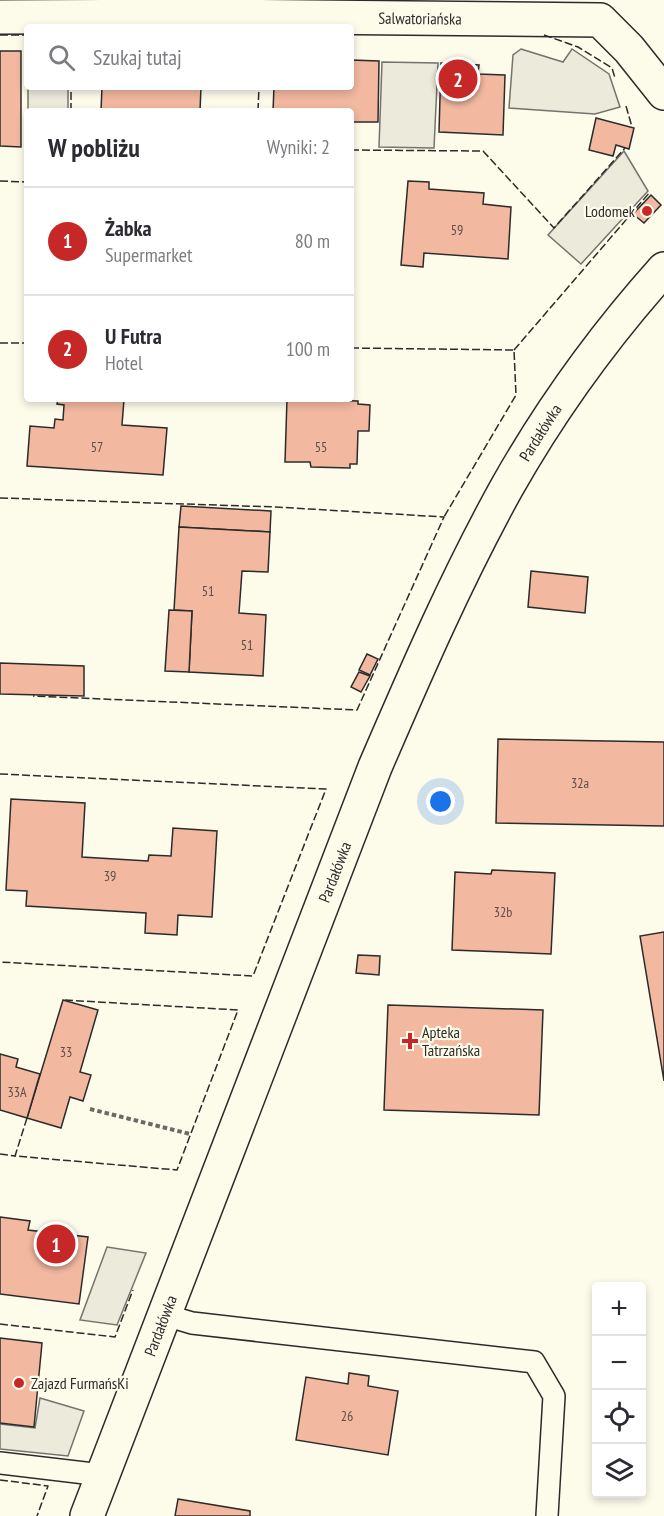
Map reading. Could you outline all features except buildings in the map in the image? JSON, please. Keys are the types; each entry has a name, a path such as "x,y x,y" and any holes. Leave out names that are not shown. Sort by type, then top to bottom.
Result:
{"street":[{"name":"Salwatoriańska","path":"0,17 600,10 664,93"},
{"name":"Pardałówka","path":"87,1516 375,767 443,615 508,486 552,414 600,345 664,269"}],"lane":[{"path":"165,1315 192,1323 534,1362 554,1396 547,1516"},
{"path":"0,1463 102,1475"}],"path":[{"path":"90,1109 199,1136"}],"shaded area":[{"path":"521,49 563,62 572,49 609,74 620,107 595,114 509,108 513,55"},
{"path":"382,62 438,63 434,148 379,147"},
{"path":"28,90 68,90 68,108 28,108"},
{"path":"624,151 648,191 581,264 548,235"},
{"path":"107,1247 146,1253 117,1325 80,1320"},
{"path":"40,1398 84,1411 68,1456 0,1449 0,1424 35,1428"}],"fence":[{"path":"0,35 24,35"},
{"path":"544,35 578,47 612,68 615,78"},
{"path":"71,90 71,108"},
{"path":"258,108 259,90"},
{"path":"626,106 632,127"},
{"path":"354,150 483,151 554,228 625,148"},
{"path":"0,181 24,182"},
{"path":"514,350 650,192"},
{"path":"0,343 24,343"},
{"path":"354,348 514,350 516,395 444,517"},
{"path":"0,498 276,507 444,517 357,710 33,696"},
{"path":"0,774 326,789 253,976 0,962"},
{"path":"27,1118 15,1156 177,1170 238,1010 63,1000"},
{"path":"0,1154 15,1156"},
{"path":"0,1324 115,1337 133,1290"},
{"path":"0,1480 48,1486 37,1516"}],"place":[{"name":"U Futra","path":"458,79"},
{"name":"Lodomek","path":"647,211"},
{"name":"Apteka Tatrzańska","path":"410,1041"},
{"name":"Żabka","path":"56,1244"},
{"name":"Zajazd FurmańsKi","path":"19,1383"}]}
